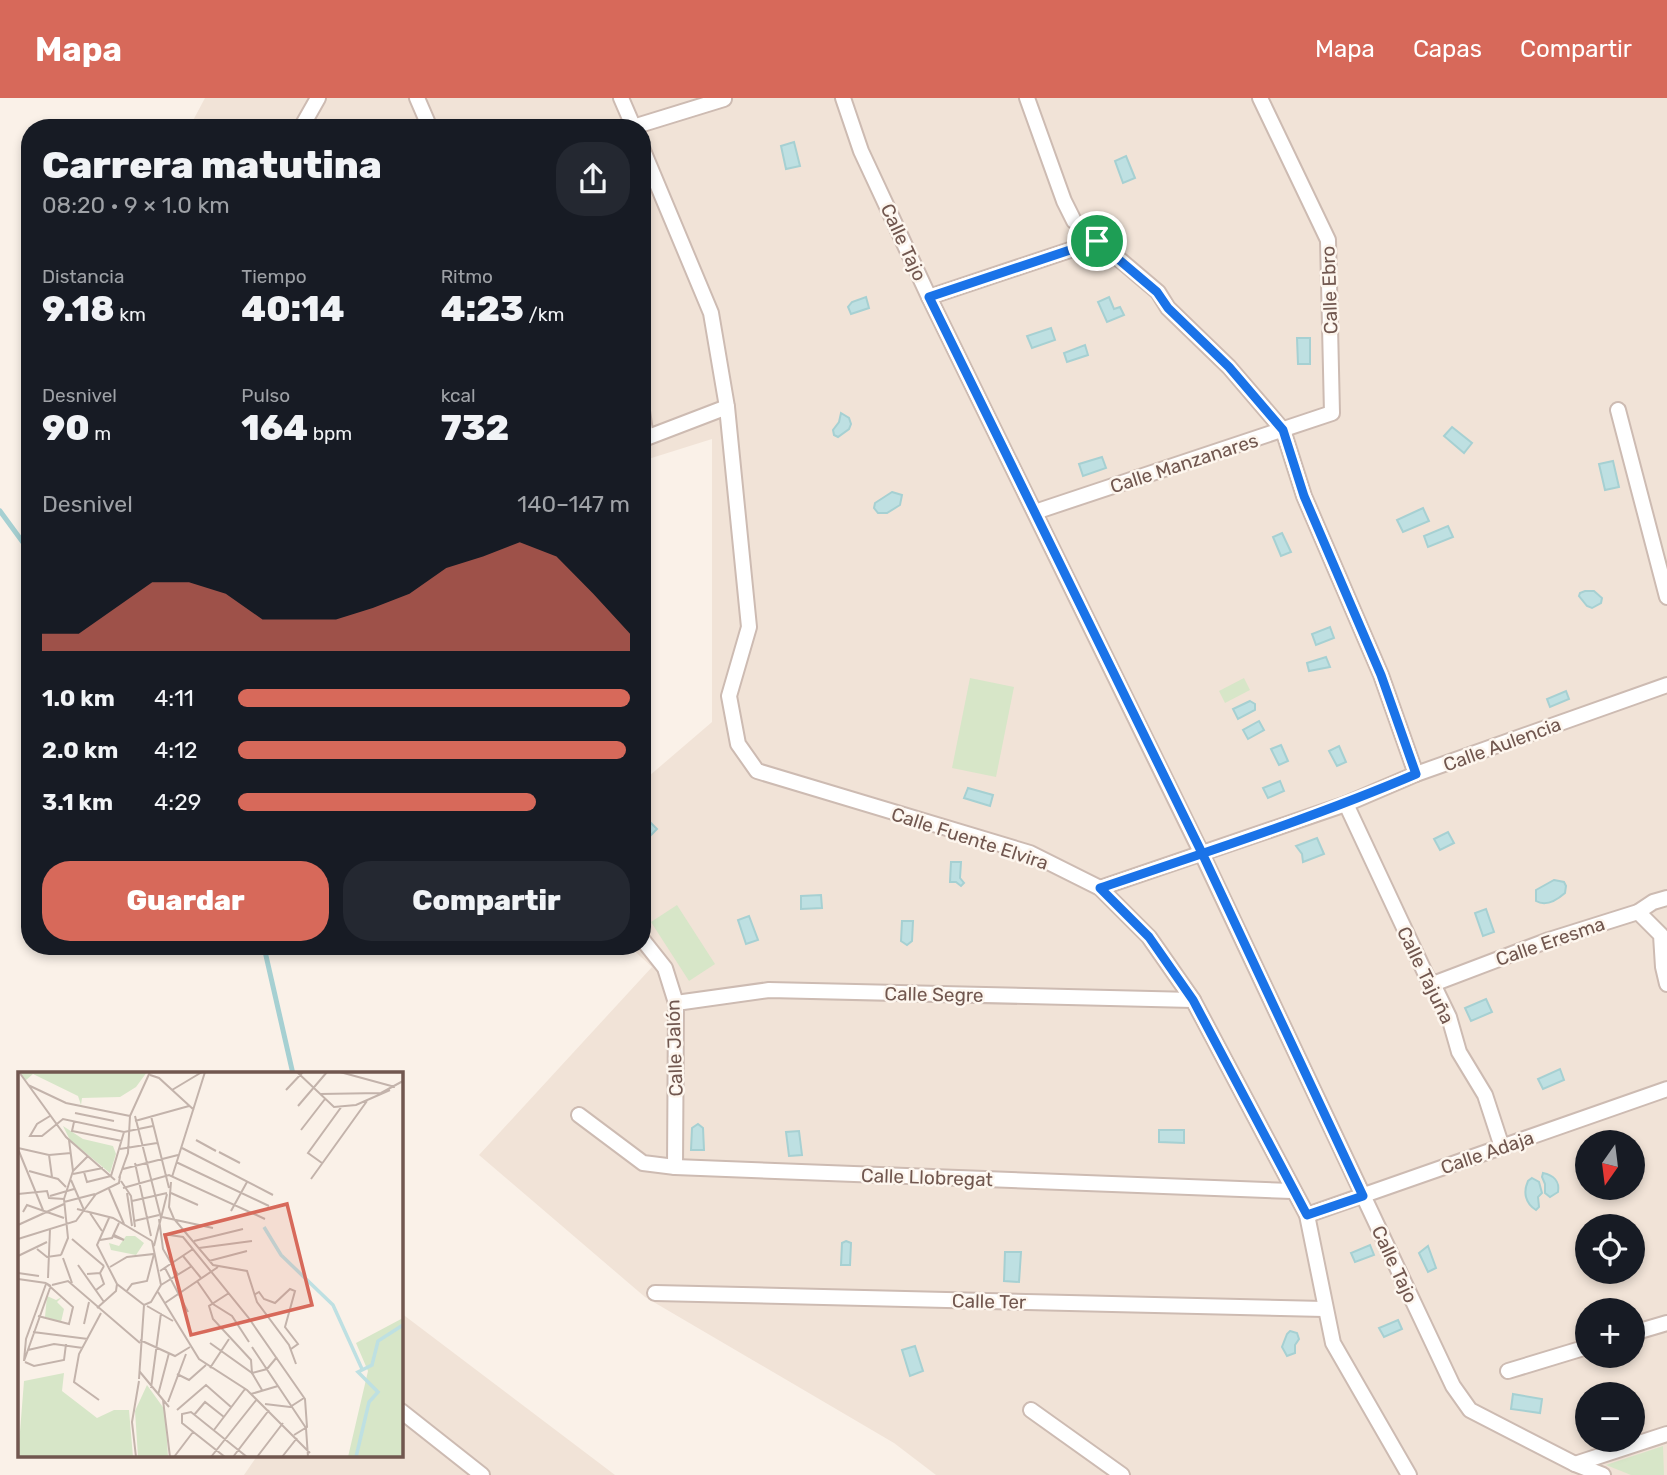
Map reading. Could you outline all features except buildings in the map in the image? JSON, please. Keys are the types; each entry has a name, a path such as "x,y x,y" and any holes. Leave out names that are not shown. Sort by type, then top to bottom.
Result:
{"street":[{"path":"306,119 318,98"},
{"path":"417,98 426,119"},
{"path":"621,98 630,119"},
{"name":"Calle Tajo","path":"843,98 861,151 929,297 1202,853 1453,1386 1470,1410 1575,1464 1603,1475"},
{"path":"1027,98 1064,201 1074,221 1157,292 1168,308 1229,367 1283,430 1304,496 1381,675 1416,774"},
{"name":"Calle Ebro","path":"1260,98 1328,240 1332,413"},
{"path":"651,122 724,99"},
{"path":"651,170 711,313 727,407 651,436"},
{"path":"929,297 1097,241"},
{"name":"Calle Fuente Elvira","path":"727,407 749,627 729,696 738,744 757,771 1030,853 1100,888 1149,937 1193,1000 1307,1215 1333,1343 1409,1475"},
{"path":"1618,410 1667,597"},
{"name":"Calle Manzanares","path":"1035,512 1332,413"},
{"name":"Calle Aulencia","path":"1100,888 1346,804 1416,774 1667,685"},
{"name":"Calle Tajuña","path":"1346,804 1427,977 1449,1017 1460,1052 1485,1095 1503,1147"},
{"name":"Calle Eresma","path":"1433,984 1549,940 1638,912 1653,902 1667,898"},
{"path":"1638,912 1661,935 1667,984"},
{"name":"Calle Jalón","path":"651,950 665,968 676,1003 675,1167"},
{"name":"Calle Segre","path":"676,1003 769,990 1193,1000"},
{"name":"Calle Adaja","path":"1307,1215 1667,1089"},
{"name":"Calle Llobregat","path":"579,1115 643,1163 675,1167 1292,1191"},
{"name":"Calle Ter","path":"654,1293 1324,1309"},
{"path":"1645,1329 1667,1323"},
{"path":"1508,1371 1575,1351"},
{"path":"1031,1410 1122,1475"},
{"path":"402,1412 482,1475"},
{"path":"1575,1464 1667,1434"}],"shaded area":[{"path":"205,98 1667,98 1667,1475 936,1475 894,1443 645,1297 479,1155 652,967 639,955 651,955 651,774 712,722 712,439 651,458 651,119 194,119"},
{"path":"402,1314 615,1475 244,1475 256,1458 402,1458"}],"green space":[{"path":"970,678 1014,687 996,777 952,768"},
{"path":"1244,678 1250,690 1225,703 1219,691"},
{"path":"677,905 715,964 689,981 651,922"},
{"path":"1663,1446 1664,1475 1631,1475 1606,1465"}],"water":[{"path":"794,142 800,166 786,169 781,146"},
{"path":"1126,156 1135,178 1123,183 1115,161"},
{"path":"866,297 869,308 851,314 848,307 852,302"},
{"path":"1109,297 1114,309 1120,307 1124,315 1107,322 1098,302"},
{"path":"1051,328 1055,340 1032,348 1027,336"},
{"path":"1297,338 1310,338 1310,364 1298,364"},
{"path":"1085,345 1088,355 1067,362 1064,353"},
{"path":"841,413 849,418 851,424 849,429 838,437 833,430"},
{"path":"1452,427 1472,443 1464,453 1444,436"},
{"path":"1102,457 1106,468 1083,476 1079,464"},
{"path":"1613,461 1619,487 1605,490 1599,464"},
{"path":"892,492 902,495 900,505 887,513 878,513 874,508 875,503"},
{"path":"1423,508 1429,521 1403,532 1397,520"},
{"path":"1448,526 1453,537 1428,547 1424,536"},
{"path":"1282,533 1291,552 1281,556 1273,537"},
{"path":"1585,591 1594,591 1602,598 1601,603 1592,608 1587,606 1579,596"},
{"path":"1330,627 1334,638 1316,645 1312,634"},
{"path":"1326,657 1330,667 1309,671 1307,663"},
{"path":"1566,691 1569,699 1550,707 1547,699"},
{"path":"1250,701 1255,704 1255,710 1238,719 1233,709"},
{"path":"1259,721 1264,730 1248,739 1243,730"},
{"path":"1281,745 1288,761 1279,765 1271,749"},
{"path":"1339,746 1346,762 1337,766 1329,751"},
{"path":"1280,781 1284,791 1268,798 1263,788"},
{"path":"968,788 993,795 990,806 964,798"},
{"path":"651,823 657,829 651,835"},
{"path":"1448,832 1454,843 1440,850 1434,839"},
{"path":"1317,838 1324,854 1303,862 1302,854 1296,846"},
{"path":"951,862 961,862 960,878 964,883 961,886 950,882"},
{"path":"1554,880 1564,882 1565,893 1547,903 1536,901 1536,890"},
{"path":"821,895 822,908 801,909 801,896"},
{"path":"1486,909 1494,932 1483,936 1475,913"},
{"path":"749,916 758,940 746,944 738,920"},
{"path":"902,921 913,921 912,941 907,945 901,941"},
{"path":"1486,999 1492,1012 1471,1021 1465,1008"},
{"path":"1560,1069 1564,1080 1543,1089 1538,1079"},
{"path":"698,1124 703,1128 704,1150 691,1150 692,1128"},
{"path":"1159,1130 1184,1130 1184,1143 1159,1142"},
{"path":"799,1131 802,1155 789,1156 786,1132"},
{"path":"1543,1173 1553,1177 1558,1185 1558,1192 1550,1197 1545,1193"},
{"path":"1532,1178 1539,1182 1542,1193 1538,1197 1539,1207 1536,1210 1527,1201 1525,1193 1528,1181"},
{"path":"842,1243 851,1243 850,1265 841,1265"},
{"path":"1370,1245 1374,1255 1355,1262 1351,1253"},
{"path":"1428,1246 1436,1268 1428,1272 1419,1253"},
{"path":"1005,1252 1021,1252 1019,1282 1004,1281"},
{"path":"1398,1320 1402,1329 1384,1337 1379,1328"},
{"path":"1290,1331 1297,1333 1299,1339 1295,1345 1295,1353 1287,1356 1282,1347"},
{"path":"915,1346 923,1371 910,1376 902,1350"},
{"path":"1513,1394 1542,1399 1540,1413 1511,1409"}],"waterway":[{"path":"0,511 21,540"},
{"path":"266,955 293,1072"}],"route":[{"path":"1097,241 929,297 1202,853 1363,1196 1307,1215 1193,1000 1149,937 1100,888 1202,853 1346,804 1416,774 1381,675 1304,496 1283,430 1229,367 1168,308 1157,292 1097,241"}]}
